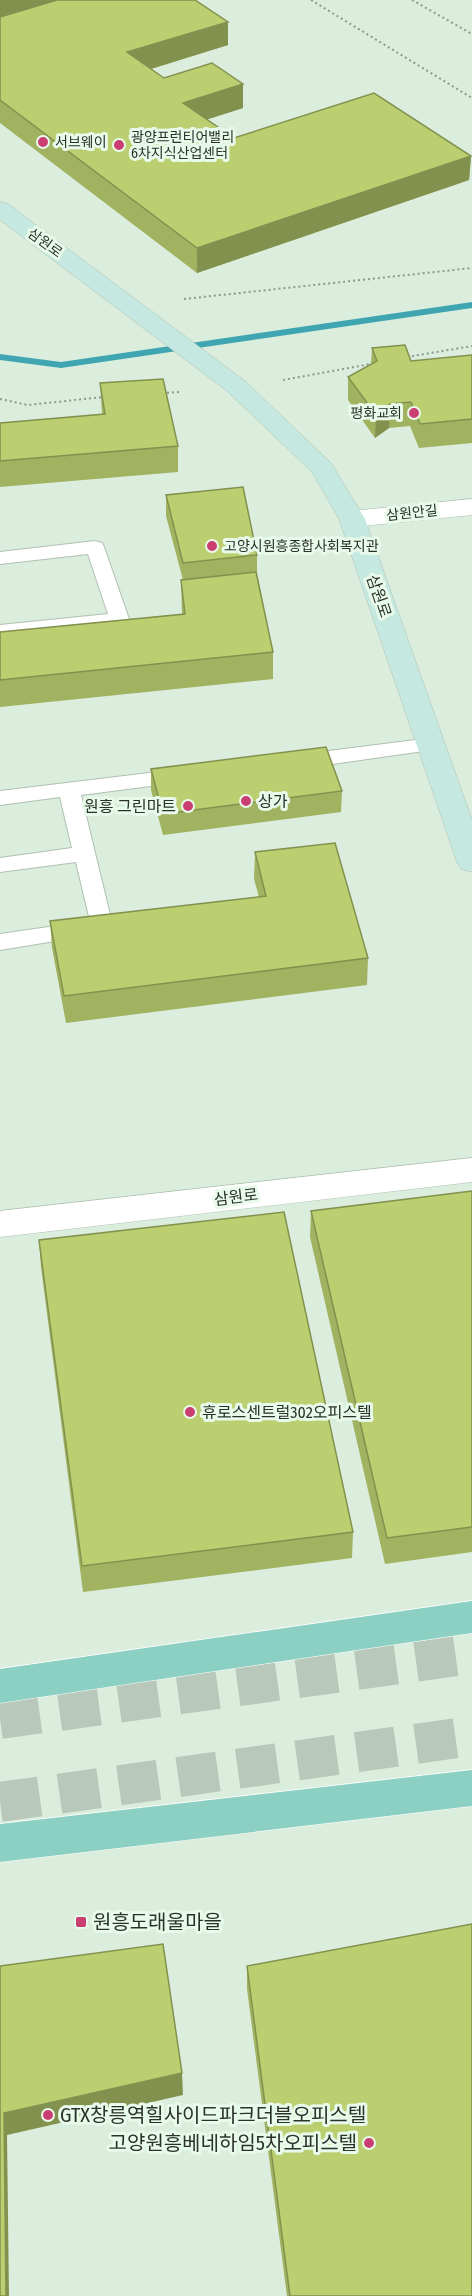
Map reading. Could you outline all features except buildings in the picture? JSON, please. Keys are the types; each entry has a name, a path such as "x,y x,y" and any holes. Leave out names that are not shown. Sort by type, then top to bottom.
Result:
{"main road":[{"name":"삼원로","path":"0,209 219,372 322,468 352,519 472,862"},
{"path":"0,1686 472,1617"},
{"path":"0,1843 472,1788"}],"street":[{"name":"삼원안길","path":"352,519 472,507"},
{"name":"삼원로","path":"0,1224 472,1170"}],"lane":[{"path":"0,558 95,547 119,619 0,631"},
{"path":"277,764 431,744"},
{"path":"0,798 196,774"},
{"path":"69,789 102,927"},
{"path":"0,865 84,854"},
{"path":"0,942 124,925"}],"path":[{"path":"312,0 472,98"},
{"path":"412,0 472,34"},
{"path":"184,299 472,268"},
{"path":"397,359 472,346"},
{"path":"282,380 385,361"},
{"path":"156,393 189,392"},
{"path":"0,399 28,405 111,396"}],"waterway":[{"path":"0,357 61,365 472,305"}],"tunnel":[{"path":"0,1719 472,1654"},
{"path":"0,1802 472,1736"}],"place":[{"name":"서브웨이","path":"43,142"},
{"name":"광양프런티어밸리 6차지식산업센터","path":"119,145"},
{"name":"평화교회","path":"414,413"},
{"name":"고양시원흥종합사회복지관","path":"212,546"},
{"name":"상가","path":"246,801"},
{"name":"원흥 그린마트","path":"188,806"},
{"name":"휴로스센트럴302오피스텔","path":"190,1412"},
{"name":"원흥도래울마을","path":"81,1922"},
{"name":"GTX창릉역힐사이드파크더블오피스텔","path":"48,2115"},
{"name":"고양원흥베네하임5차오피스텔","path":"369,2143"}]}
